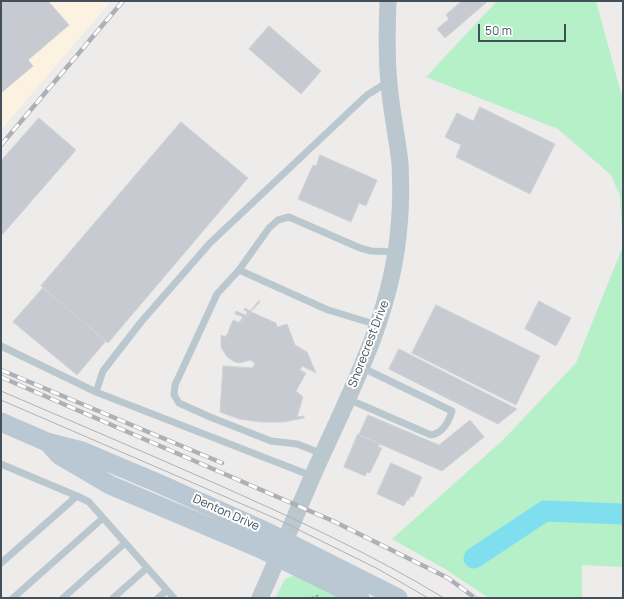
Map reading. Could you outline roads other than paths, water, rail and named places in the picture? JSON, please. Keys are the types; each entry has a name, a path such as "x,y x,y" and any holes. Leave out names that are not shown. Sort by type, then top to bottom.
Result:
{"main road":[{"name":"Denton Drive","path":"1,422 47,442 82,451 160,484 282,549 360,598"},
{"name":"Denton Drive","path":"282,549 398,598"}],"street":[{"name":"Shorecrest Drive","path":"260,598 312,476 348,399 378,325 386,300 397,252 400,220 400,163 389,82 387,28 388,1"}],"lane":[{"path":"96,392 103,371 141,322 210,243 367,95 389,82"},
{"path":"323,454 297,444 271,441 179,403 174,395 176,385 216,294 239,270 269,228 278,220 289,217 360,248 371,251 397,252"},
{"path":"239,270 328,310 378,325"},
{"path":"1,346 96,392 312,476"},
{"path":"348,399 431,435 436,434 448,422 452,411 361,367"},
{"path":"1,464 89,502 174,598"},
{"path":"1,563 77,496"},
{"path":"13,598 103,518"},
{"path":"63,598 125,543"},
{"path":"113,598 147,568"},
{"path":"158,598 167,590"}],"waterway":[{"path":"474,558 545,511 623,514"}],"tram line":[{"path":"1,391 186,470 301,522 388,566 444,598"},
{"path":"1,400 279,520 378,569 428,598"}],"railway":[{"path":"1,145 123,1"},
{"path":"1,370 222,463"},
{"path":"1,377 333,521 448,578 475,598"}]}
